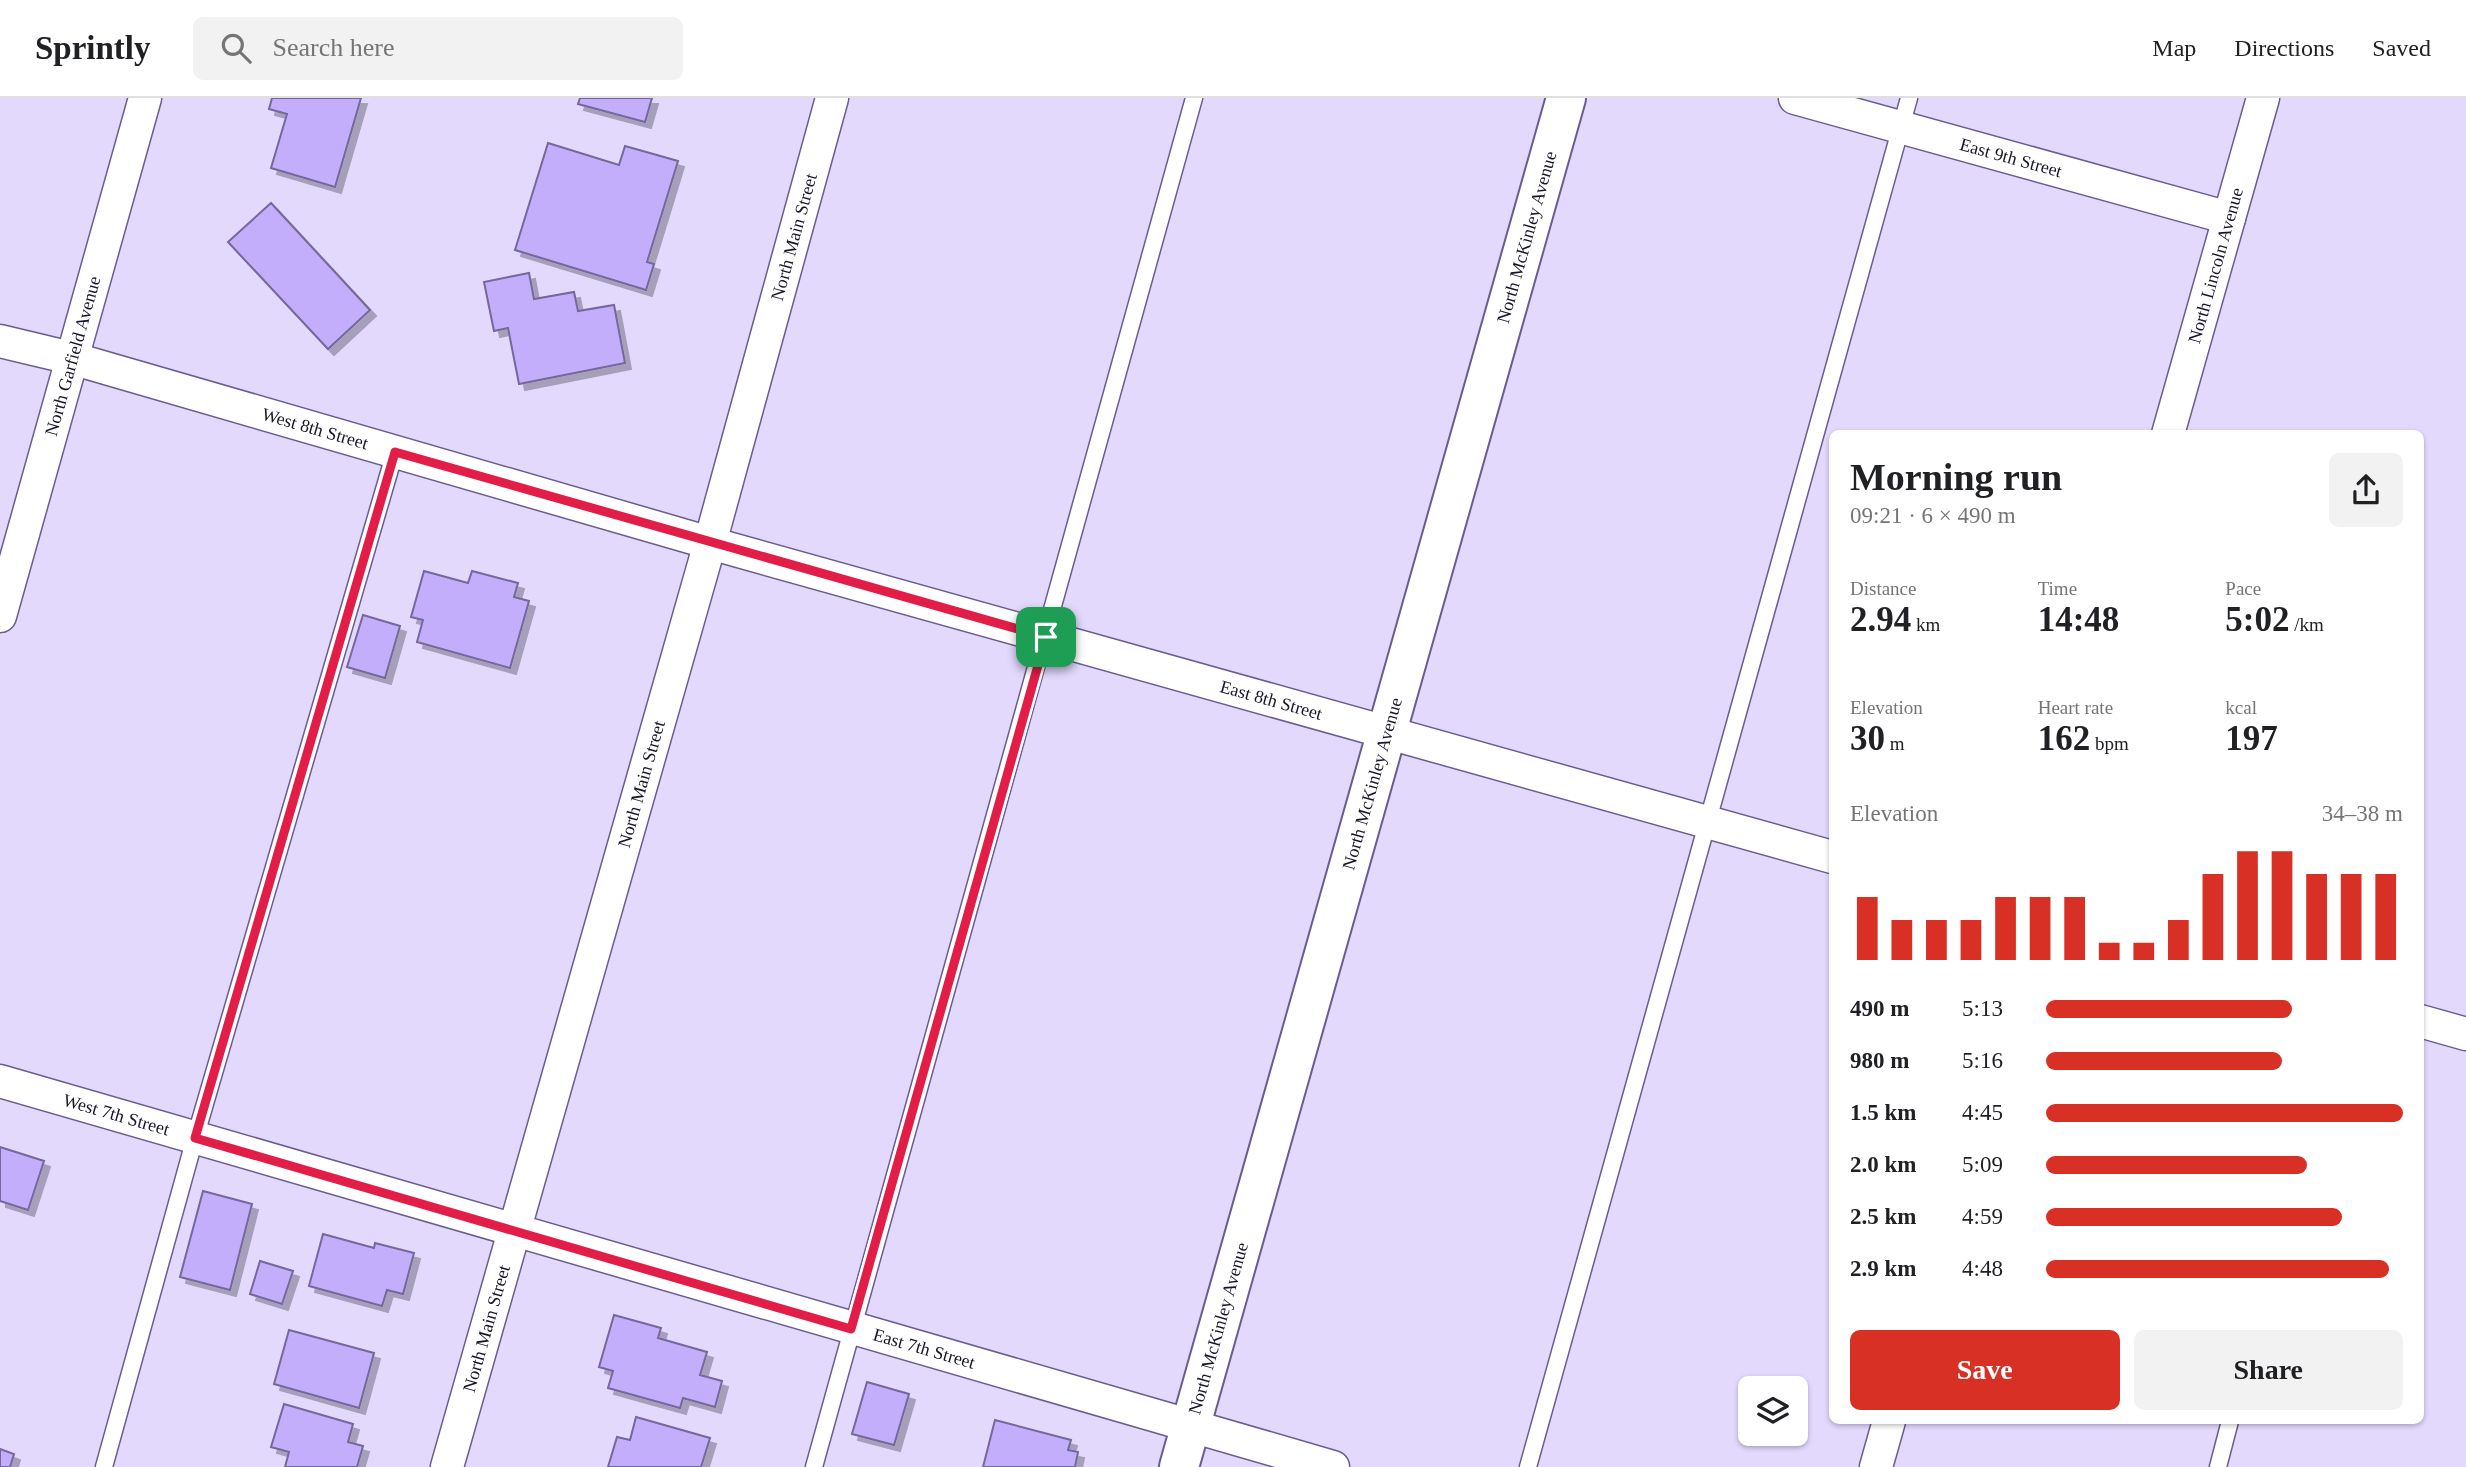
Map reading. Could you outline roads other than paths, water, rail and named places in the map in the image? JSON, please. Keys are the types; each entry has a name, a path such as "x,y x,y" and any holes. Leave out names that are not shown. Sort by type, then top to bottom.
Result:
{"main road":[{"name":"North McKinley Avenue","path":"1179,1467 1388,732 1506,302 1566,98"}],"street":[{"name":"North Garfield Avenue","path":"0,617 145,98"},
{"name":"North Main Street","path":"447,1467 710,543 832,98"},
{"name":"East 9th Street","path":"1795,98 1904,113 2229,218"},
{"name":"North Lincoln Avenue","path":"2169,430 2263,98"},
{"name":"West 8th Street","path":"0,341 71,358 710,543"},
{"name":"East 8th Street","path":"710,543 1829,856"},
{"path":"2424,1022 2466,1034"},
{"name":"West 7th Street","path":"0,1081 514,1231"},
{"name":"East 7th Street","path":"514,1231 1333,1467"},
{"path":"1876,1467 1888,1424"}],"lane":[{"path":"814,1467 1194,98"},
{"path":"1528,1467 1904,113"},
{"path":"104,1467 195,1138 395,452"},
{"path":"2217,1467 2229,1424"}]}
